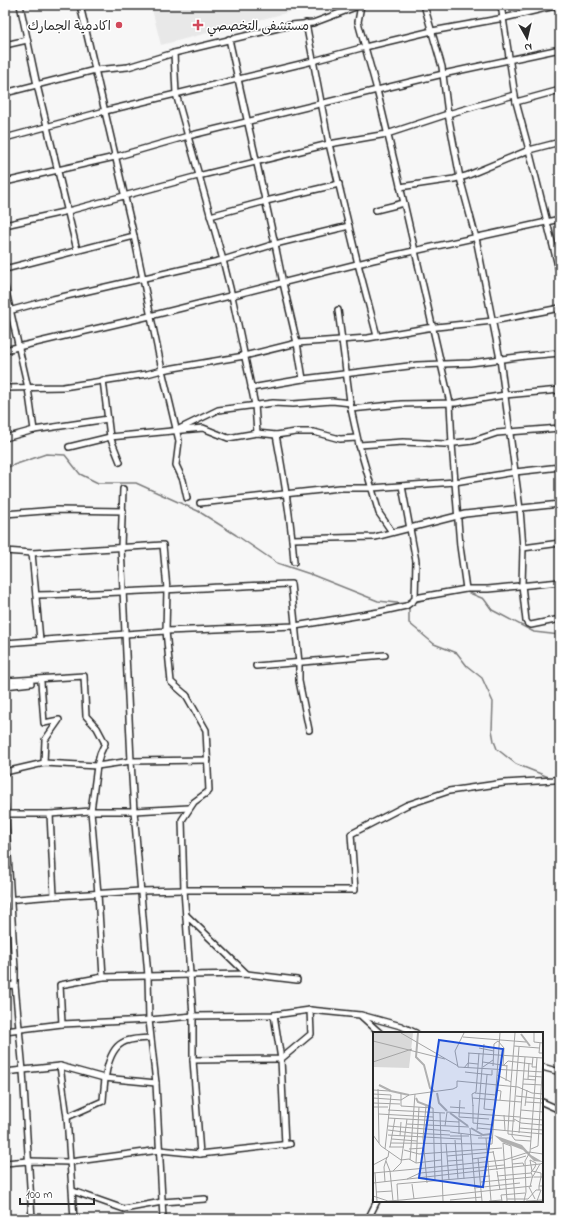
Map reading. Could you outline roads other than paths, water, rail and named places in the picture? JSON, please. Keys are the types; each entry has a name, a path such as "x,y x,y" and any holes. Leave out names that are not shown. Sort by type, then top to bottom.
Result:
{"street":[{"path":"20,5 37,85 77,250"},
{"path":"80,5 134,236 150,316 179,441 176,465 183,480 187,498"},
{"path":"5,93 95,70 128,67 174,53 229,39 291,25 313,23 361,5"},
{"path":"361,5 358,22 377,90 450,403 460,546 466,589"},
{"path":"424,5 443,74 448,114 460,178 476,238 500,359 520,509 523,548 522,585 525,615 527,624 531,625 560,619"},
{"path":"501,5 514,95 560,274"},
{"path":"5,138 105,111 365,47 432,31 504,18 559,5"},
{"path":"306,23 339,184 358,264 378,336"},
{"path":"229,39 266,201 282,283 297,342 304,379"},
{"path":"5,45 27,40"},
{"path":"5,182 115,157 188,136 443,74 560,48"},
{"path":"174,53 176,94 232,296 251,388 257,434"},
{"path":"516,102 560,90"},
{"path":"5,225 68,211 198,176 330,144 387,134 448,114 514,95"},
{"path":"400,186 460,178 474,174 529,150 560,142"},
{"path":"210,216 339,184"},
{"path":"376,210 404,204"},
{"path":"5,350 150,316 358,264 560,219"},
{"path":"5,312 53,299 223,260 275,244 349,226"},
{"path":"5,269 134,236"},
{"path":"5,287 28,388 34,430"},
{"path":"5,388 63,387 147,374 244,356 297,342 368,338 432,328 493,321 560,308"},
{"path":"338,310 350,403 357,438 380,513 392,532"},
{"path":"251,388 304,379 417,365 470,363 560,353"},
{"path":"103,380 110,437 120,462"},
{"path":"352,409 401,404 450,403 505,395 560,390"},
{"path":"176,430 218,410 273,403 293,404 332,401 350,403"},
{"path":"5,438 34,430 108,419"},
{"path":"69,447 110,437 203,428 228,438 257,434 276,435 296,432 314,432 340,439 357,438"},
{"path":"359,445 403,442 452,444 473,441 497,433 560,428"},
{"path":"276,435 287,494 294,562"},
{"path":"200,504 340,488 372,488 455,482 515,472 560,467"},
{"path":"402,486 402,493 416,561 415,598"},
{"path":"123,489 121,547 131,761 148,976 150,1038 156,1083 163,1219"},
{"path":"292,539 375,537 458,515 560,504"},
{"path":"5,514 56,510 123,511"},
{"path":"523,548 560,543"},
{"path":"5,551 32,552 163,545 167,589 166,631 171,682 187,696 206,730 208,760 209,791 194,802 182,820 184,890 193,1016 193,1060 200,1154"},
{"path":"32,552 40,640"},
{"path":"5,643 125,633 295,626 379,612 406,606 415,598 466,589 488,589 560,582"},
{"path":"36,595 291,584 299,681 309,730"},
{"path":"256,666 385,655"},
{"path":"5,681 84,676"},
{"path":"5,686 84,676"},
{"path":"84,676 86,716 97,728 105,743 97,766 91,811 103,977"},
{"path":"41,682 44,722 59,720 44,740 44,763"},
{"path":"5,772 44,763 97,766 131,761 208,760"},
{"path":"8,900 141,891 355,890 351,834 407,805 449,791 504,783 554,780 560,777"},
{"path":"5,806 8,900 20,1029 32,1219"},
{"path":"5,814 50,814 91,811 134,812 189,808"},
{"path":"50,814 54,896"},
{"path":"186,915 247,974"},
{"path":"62,1024 60,985 103,977 190,975 247,974 297,980"},
{"path":"5,986 15,985"},
{"path":"193,1060 281,1059 311,1034 310,1010"},
{"path":"5,1031 62,1024 149,1020 193,1016 274,1015 310,1010 360,1015 401,1026 414,1032"},
{"path":"5,1163 28,1161 70,1162 160,1150 200,1154 288,1145 281,1059 274,1015"},
{"path":"360,1015 379,1032"},
{"path":"67,1117 103,1101 104,1078 113,1052 117,1046 123,1042 150,1038"},
{"path":"5,1072 60,1066 104,1078 156,1083"},
{"path":"60,1066 67,1117 74,1219"},
{"path":"543,1067 560,1072"},
{"path":"543,1102 560,1110"},
{"path":"73,1191 124,1209 162,1202 205,1199"},
{"path":"368,1219 376,1202"}],"waterway":[{"path":"5,468 46,454 65,455 80,474 98,483 136,483 198,511 277,563 310,574 378,601 406,604"},
{"path":"454,593 467,592 484,599 492,610 534,632 560,635"},
{"path":"413,603 433,597"},
{"path":"409,606 409,623 434,644 457,653 467,666 482,678 493,702 492,730 497,749 516,764 551,778"}],"place":[{"name":"اكادمية الجمارك","path":"119,25"},
{"name":"مستشفى التخصصي","path":"198,25"}]}
